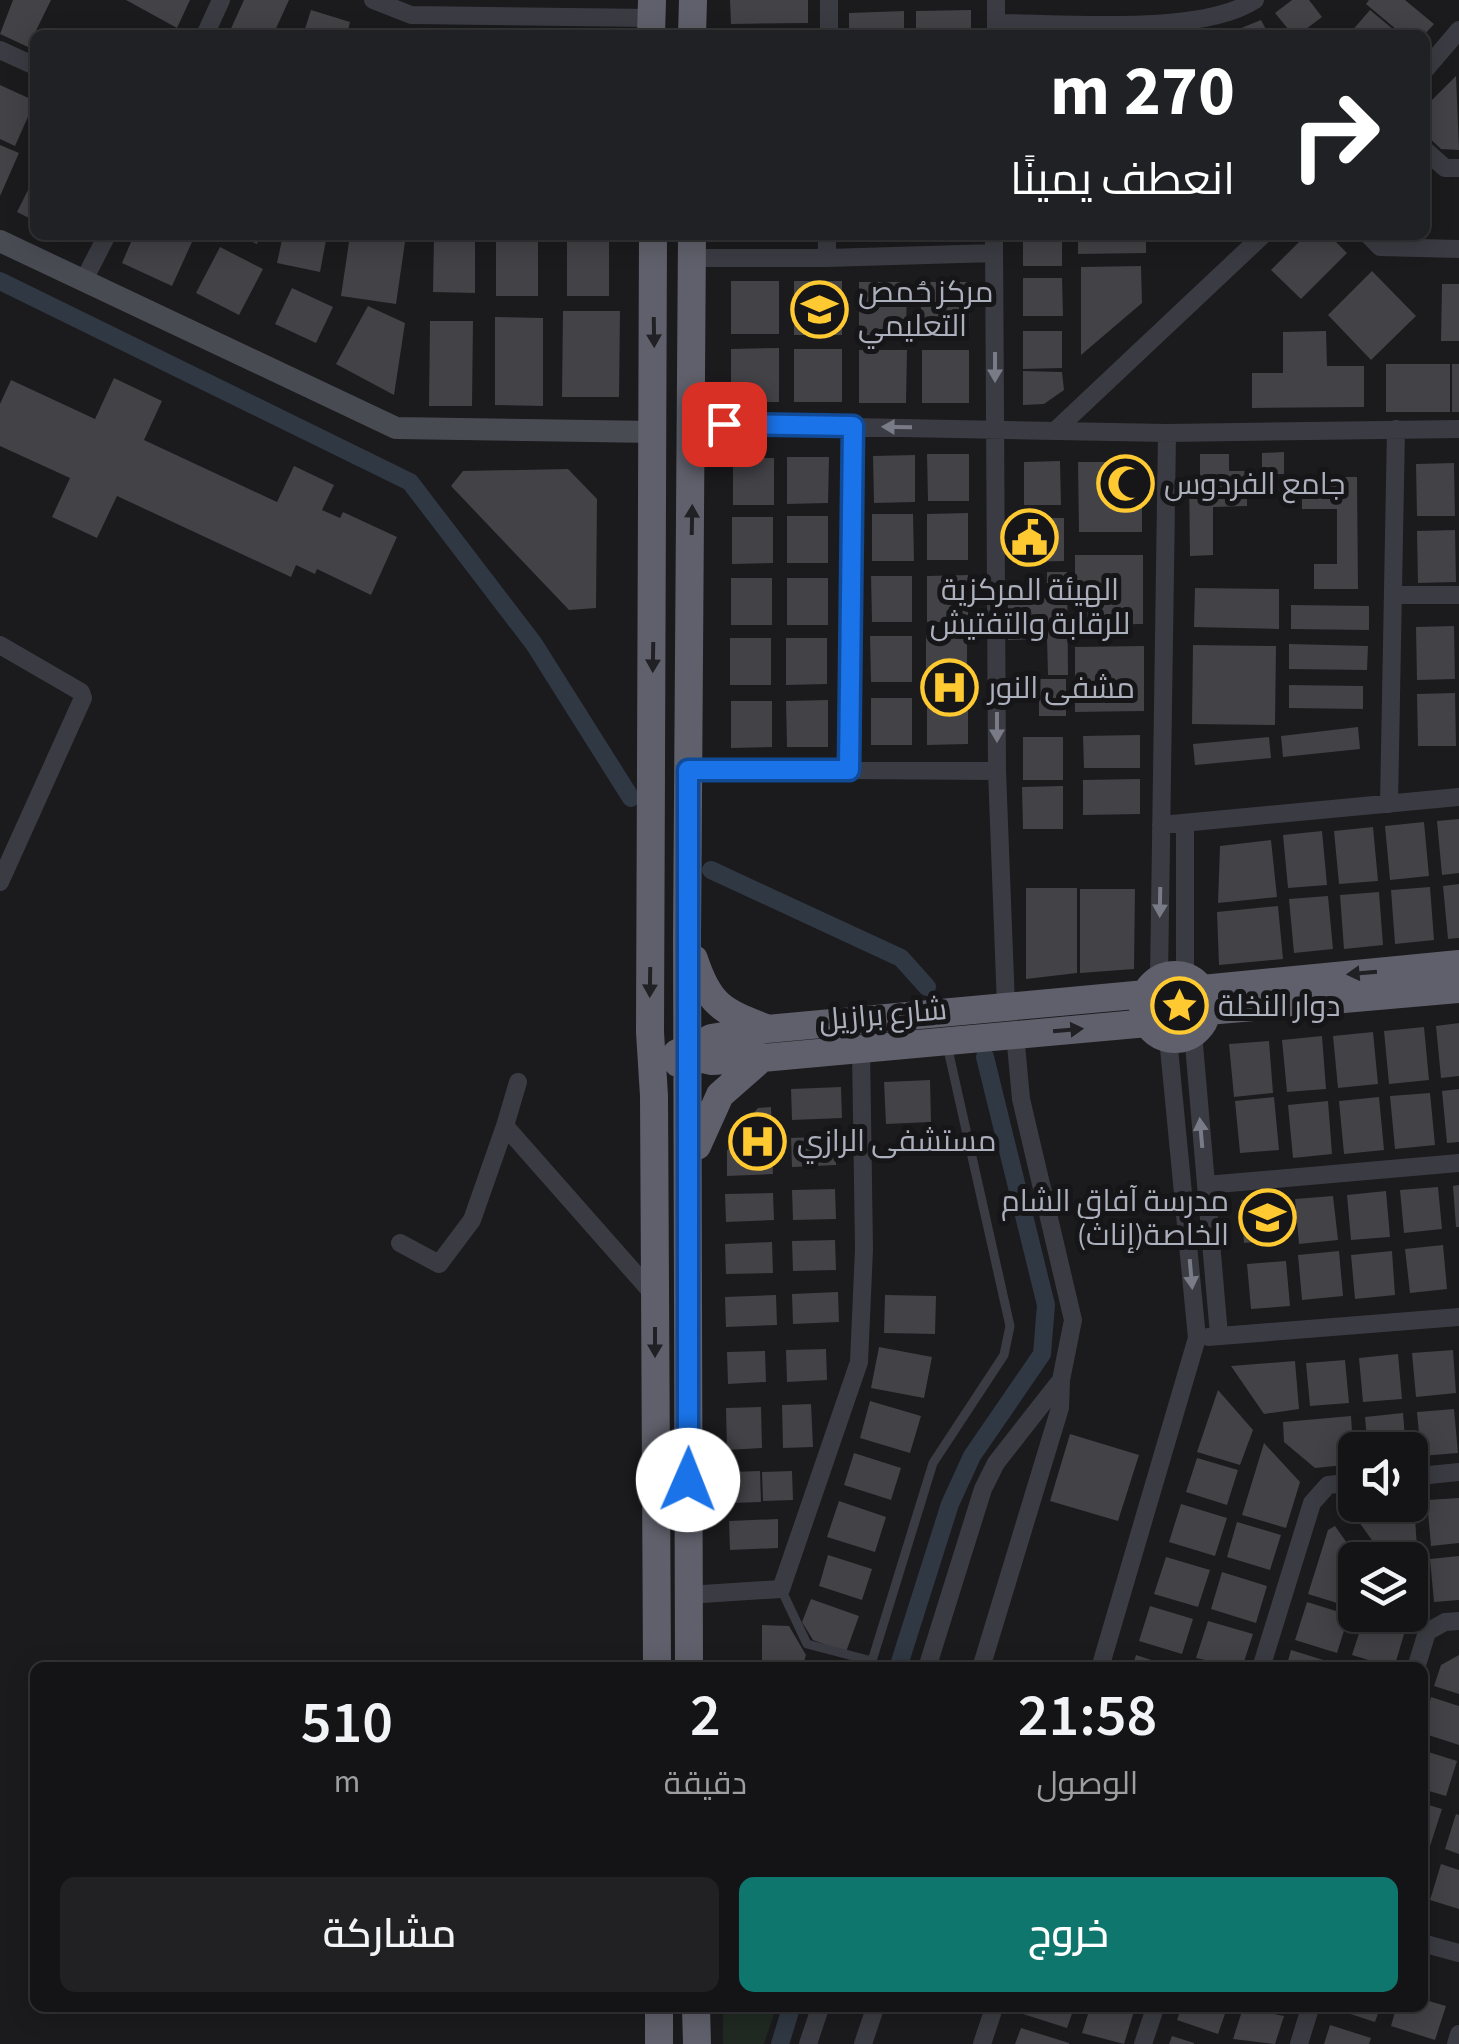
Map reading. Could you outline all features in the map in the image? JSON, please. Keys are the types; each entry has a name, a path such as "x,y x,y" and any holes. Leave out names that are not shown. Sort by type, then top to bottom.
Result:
{"highway":[{"path":"692,0 692,30"},
{"path":"653,240 650,1032 654,1096 657,1662"},
{"path":"689,1662 690,1172 686,937 692,247"},
{"path":"686,937 705,992 734,1016 767,1029"},
{"name":"شارع برازيل","path":"688,1056 712,1061 762,1058 1014,1034 1176,1005 1459,964"},
{"name":"شارع برازيل","path":"688,1056 711,1038 767,1029 1006,1006 1176,1005 1459,990"},
{"path":"650,1032 669,1051 688,1056"},
{"path":"654,1096 669,1069 688,1056"},
{"path":"690,1172 706,1118 720,1094 762,1058"},
{"path":"659,2012 660,2044"},
{"path":"696,2012 697,2044"}],"main road":[{"path":"0,241 396,428 655,432"}],"street":[{"path":"206,30 221,0"},
{"path":"373,0 411,15 651,18"},
{"path":"829,0 829,30"},
{"path":"996,0 996,29 1182,22 1237,12 1256,0"},
{"path":"1430,64 1459,30"},
{"path":"0,50 30,64"},
{"path":"1430,154 1445,168 1459,168"},
{"path":"84,280 104,240"},
{"path":"827,240 827,258"},
{"path":"1058,428 1258,240"},
{"path":"1373,240 1380,248 1459,249"},
{"path":"692,247 827,258 994,244 997,771 1006,1006"},
{"path":"692,424 1166,432 1459,429"},
{"path":"849,770 853,426"},
{"path":"1389,804 1396,429"},
{"path":"1102,1662 1197,1338 1161,825 1166,432"},
{"path":"1393,596 1459,595"},
{"path":"0,645 81,692 83,698 0,882"},
{"path":"688,770 997,771"},
{"path":"1161,825 1459,797"},
{"path":"1185,822 1176,1005 1206,1185 1219,1335"},
{"path":"983,1662 1060,1408 1060,1380 1073,1320 1021,1098 1014,1034"},
{"path":"687,1595 781,1589 859,1362 864,1250 861,1050"},
{"path":"400,1243 439,1264 472,1220 518,1082"},
{"path":"505,1126 655,1296"},
{"path":"1206,1185 1459,1162"},
{"path":"1197,1338 1459,1317"},
{"path":"929,1662 983,1489 996,1463 1060,1380"},
{"path":"1428,1475 1459,1472"},
{"path":"1263,1662 1312,1502 1328,1485 1338,1484"},
{"path":"1418,1662 1427,1632 1446,1622 1459,1622"},
{"path":"1428,1945 1459,1954"},
{"path":"808,2044 819,2012"},
{"path":"863,2044 874,2012"},
{"path":"982,2044 993,2012"},
{"path":"1143,2044 1154,2012"},
{"path":"1299,2044 1309,2012"},
{"path":"1456,2044 1459,2034"}],"lane":[{"path":"781,1589 807,1644 872,1662 933,1463 1004,1355 1010,1326 946,1042"}],"shaded area":[{"path":"1175,989 1188,994 1193,1007 1188,1020 1175,1025 1162,1020 1157,1007 1162,994"},
{"path":"723,2012 775,2012 764,2044 723,2044"}],"building":[{"path":"13,0 51,0 36,30 30,30 28,47 0,34"},
{"path":"126,0 190,0 177,28"},
{"path":"244,0 289,0 275,30 230,30"},
{"path":"730,0 808,0 808,23 731,24"},
{"path":"1292,0 1309,0 1322,17 1305,30 1289,30 1275,13"},
{"path":"1369,0 1405,0 1434,24 1429,30 1397,30 1366,4"},
{"path":"311,10 350,22 348,30 305,30"},
{"path":"971,10 971,30 916,30 916,11"},
{"path":"1370,10 1394,30 1353,30"},
{"path":"904,11 904,30 849,30 849,13"},
{"path":"1261,20 1266,30 1236,30"},
{"path":"1456,76 1459,150 1441,149 1430,139 1430,102"},
{"path":"0,85 30,99 30,112 15,146 0,139"},
{"path":"0,145 19,153 0,196"},
{"path":"30,186 30,218 17,212"},
{"path":"132,240 192,242 172,286 122,263"},
{"path":"282,240 326,240 320,272 277,263"},
{"path":"349,240 405,240 396,304 341,296"},
{"path":"434,240 475,240 475,293 433,292"},
{"path":"496,240 538,240 538,296 496,296"},
{"path":"567,240 609,240 609,296 567,296"},
{"path":"1023,240 1062,240 1062,266 1023,266"},
{"path":"1078,240 1146,240 1146,253 1078,254"},
{"path":"1301,240 1334,240 1347,253 1301,299 1271,270"},
{"path":"220,247 263,269 239,315 196,293"},
{"path":"1141,266 1142,303 1081,355 1081,267"},
{"path":"1372,271 1416,316 1371,360 1328,315"},
{"path":"1023,278 1062,278 1063,316 1023,316"},
{"path":"731,281 779,281 779,334 731,334"},
{"path":"794,281 842,281 842,335 794,335"},
{"path":"859,282 907,282 906,335 859,335"},
{"path":"921,282 970,282 969,336 921,336"},
{"path":"1442,284 1459,284 1459,341 1441,341"},
{"path":"292,288 333,307 316,343 275,324"},
{"path":"368,306 405,323 394,395 336,364"},
{"path":"563,311 620,311 619,397 562,397"},
{"path":"495,317 543,318 543,406 495,405"},
{"path":"430,321 473,321 472,406 429,406"},
{"path":"1023,331 1062,331 1062,368 1023,369"},
{"path":"1326,331 1327,366 1364,366 1364,407 1252,408 1252,373 1283,373 1283,332"},
{"path":"779,348 779,402 731,402 731,349"},
{"path":"794,349 842,349 842,402 794,402"},
{"path":"859,350 907,350 906,403 859,403"},
{"path":"922,350 969,350 969,403 922,403"},
{"path":"1386,364 1450,364 1450,412 1386,412"},
{"path":"1452,364 1459,364 1459,412 1452,412"},
{"path":"1023,371 1062,372 1064,390 1044,404 1023,405"},
{"path":"114,378 162,401 144,440 277,502 294,466 334,485 322,510 340,518 343,512 397,537 371,595 317,569 315,574 296,565 291,577 117,496 97,538 52,517 70,478 0,446 0,404 11,380 95,419"},
{"path":"1284,452 1284,474 1262,474 1262,453"},
{"path":"927,454 969,454 969,501 928,501"},
{"path":"1200,454 1229,454 1229,471 1247,471 1247,506 1213,507 1213,555 1190,556 1189,476 1200,476"},
{"path":"915,455 915,502 874,503 873,456"},
{"path":"787,457 829,457 828,503 787,504"},
{"path":"733,458 774,458 774,505 733,505"},
{"path":"1060,461 1061,505 1024,505 1024,462"},
{"path":"1078,462 1142,462 1142,532 1079,532"},
{"path":"1454,463 1455,516 1417,516 1416,464"},
{"path":"568,469 597,499 596,608 569,610 451,486 463,471"},
{"path":"1302,477 1357,477 1358,589 1314,589 1314,564 1337,564 1337,509 1302,509"},
{"path":"968,513 968,560 927,560 927,514"},
{"path":"872,514 913,514 914,561 872,561"},
{"path":"787,516 828,516 828,563 787,563"},
{"path":"732,517 773,517 773,563 732,564"},
{"path":"1021,518 1064,518 1064,561 1021,562"},
{"path":"1455,530 1456,582 1418,583 1417,531"},
{"path":"1075,555 1143,555 1143,624 1075,625"},
{"path":"1047,572 1067,572 1068,675 1048,675 1047,639 1008,640 1008,599 1047,598"},
{"path":"968,575 968,622 927,622 927,576"},
{"path":"871,576 912,576 912,622 872,622"},
{"path":"731,578 772,578 772,625 731,625"},
{"path":"787,578 828,578 828,625 787,625"},
{"path":"1195,588 1279,589 1279,629 1194,627"},
{"path":"1291,605 1369,606 1369,630 1291,629"},
{"path":"1454,626 1455,679 1417,680 1416,627"},
{"path":"926,635 967,635 967,682 926,682"},
{"path":"870,636 912,636 912,682 871,682"},
{"path":"730,638 771,638 771,685 730,685"},
{"path":"786,638 827,638 827,684 786,685"},
{"path":"1289,644 1368,646 1367,670 1289,669"},
{"path":"1193,645 1276,646 1275,725 1192,724"},
{"path":"1144,646 1144,711 1075,712 1075,647"},
{"path":"1039,679 1066,679 1066,716 1039,716"},
{"path":"1289,685 1363,686 1363,709 1289,708"},
{"path":"1455,693 1456,746 1418,746 1417,694"},
{"path":"871,698 912,698 912,745 871,745"},
{"path":"927,698 968,698 968,744 927,745"},
{"path":"828,700 828,747 787,747 786,701"},
{"path":"731,701 772,701 772,747 731,748"},
{"path":"1358,727 1360,749 1283,757 1281,736"},
{"path":"1140,735 1140,768 1084,768 1083,736"},
{"path":"1023,737 1063,737 1063,780 1023,780"},
{"path":"1269,737 1271,758 1195,765 1193,744"},
{"path":"1140,779 1140,814 1083,815 1083,780"},
{"path":"1063,786 1063,829 1023,829 1022,787"},
{"path":"1459,819 1459,873 1442,875 1437,821"},
{"path":"1424,822 1429,876 1390,880 1385,826"},
{"path":"1373,827 1378,881 1339,884 1334,831"},
{"path":"1322,831 1327,885 1288,888 1283,835"},
{"path":"1271,840 1277,897 1218,903 1220,846"},
{"path":"1459,884 1459,938 1448,939 1443,886"},
{"path":"1430,887 1434,940 1395,944 1391,890"},
{"path":"1026,888 1077,888 1077,973 1026,979"},
{"path":"1080,889 1135,889 1134,969 1080,973"},
{"path":"1379,892 1383,945 1344,949 1340,895"},
{"path":"1328,896 1333,949 1294,953 1289,899"},
{"path":"1278,906 1283,959 1219,965 1217,912"},
{"path":"1459,1023 1459,1076 1441,1078 1436,1026"},
{"path":"1424,1027 1429,1080 1389,1084 1384,1031"},
{"path":"1373,1032 1378,1084 1338,1088 1333,1036"},
{"path":"1322,1036 1326,1089 1287,1092 1282,1040"},
{"path":"1269,1041 1273,1093 1234,1097 1229,1044"},
{"path":"930,1080 931,1122 886,1124 884,1082"},
{"path":"841,1087 842,1118 792,1120 791,1089"},
{"path":"1459,1089 1459,1142 1447,1143 1442,1091"},
{"path":"1430,1093 1435,1145 1395,1149 1390,1096"},
{"path":"1274,1097 1279,1150 1240,1153 1235,1101"},
{"path":"1379,1097 1384,1150 1344,1154 1339,1101"},
{"path":"1328,1101 1332,1154 1293,1158 1288,1105"},
{"path":"771,1107 773,1174 727,1176 727,1151 735,1133 758,1108"},
{"path":"836,1136 836,1165 792,1167 791,1138"},
{"path":"1459,1185 1459,1227 1456,1227 1453,1186"},
{"path":"1438,1187 1442,1229 1404,1233 1400,1190"},
{"path":"835,1189 836,1219 793,1220 792,1190"},
{"path":"1386,1191 1390,1237 1351,1240 1347,1195"},
{"path":"773,1193 774,1220 726,1222 725,1194"},
{"path":"1281,1196 1285,1239 1244,1243 1241,1200"},
{"path":"1333,1196 1338,1240 1299,1244 1295,1199"},
{"path":"835,1240 836,1270 793,1271 792,1241"},
{"path":"772,1242 773,1273 726,1274 725,1244"},
{"path":"1443,1245 1447,1289 1410,1293 1405,1249"},
{"path":"1339,1251 1343,1296 1302,1300 1298,1255"},
{"path":"1392,1251 1395,1295 1355,1299 1351,1255"},
{"path":"1286,1261 1290,1306 1251,1309 1247,1264"},
{"path":"838,1292 839,1322 793,1324 792,1294"},
{"path":"776,1295 777,1325 726,1327 725,1297"},
{"path":"885,1295 936,1296 935,1334 884,1333"},
{"path":"879,1347 932,1357 924,1398 871,1388"},
{"path":"826,1349 827,1380 787,1382 786,1350"},
{"path":"1453,1350 1456,1393 1416,1397 1412,1353"},
{"path":"765,1351 766,1382 728,1384 727,1352"},
{"path":"1398,1354 1402,1399 1363,1402 1359,1358"},
{"path":"1345,1360 1349,1403 1310,1406 1306,1363"},
{"path":"1295,1361 1299,1409 1264,1414 1231,1366"},
{"path":"1218,1390 1253,1430 1240,1465 1197,1452"},
{"path":"870,1401 921,1416 910,1453 860,1438"},
{"path":"811,1404 813,1447 783,1448 782,1405"},
{"path":"761,1407 762,1448 727,1450 726,1408"},
{"path":"1454,1409 1458,1453 1428,1455 1428,1432 1419,1432 1417,1412"},
{"path":"1403,1413 1405,1432 1366,1432 1365,1417"},
{"path":"1351,1416 1352,1432 1338,1432 1338,1466 1315,1468 1284,1442 1283,1422"},
{"path":"1070,1434 1139,1455 1118,1521 1050,1501"},
{"path":"1264,1443 1300,1482 1286,1528 1242,1515"},
{"path":"854,1453 901,1468 891,1500 844,1485"},
{"path":"1197,1458 1238,1470 1227,1505 1186,1492"},
{"path":"760,1471 761,1502 731,1503 731,1472"},
{"path":"792,1471 793,1500 763,1501 762,1472"},
{"path":"1459,1498 1459,1543 1431,1546 1428,1500"},
{"path":"839,1501 886,1517 875,1552 827,1537"},
{"path":"1181,1504 1227,1518 1215,1556 1169,1542"},
{"path":"778,1519 778,1548 730,1550 729,1521"},
{"path":"1237,1522 1281,1535 1270,1570 1227,1557"},
{"path":"1359,1522 1415,1522 1417,1542 1373,1542"},
{"path":"1335,1526 1346,1542 1338,1542 1338,1603 1308,1594 1328,1530"},
{"path":"828,1555 872,1569 862,1600 819,1586"},
{"path":"1459,1556 1459,1600 1434,1602 1430,1559"},
{"path":"1166,1557 1210,1570 1198,1607 1154,1594"},
{"path":"1222,1572 1267,1586 1256,1623 1211,1609"},
{"path":"811,1599 859,1616 846,1652 813,1640 802,1622"},
{"path":"1307,1602 1338,1612 1338,1632 1344,1632 1337,1653 1295,1640"},
{"path":"1150,1606 1193,1619 1182,1654 1139,1641"},
{"path":"1208,1621 1253,1634 1244,1662 1196,1658"},
{"path":"762,1625 789,1626 806,1655 804,1662 762,1662"},
{"path":"1359,1632 1405,1632 1396,1662 1375,1662 1352,1655"},
{"path":"1291,1650 1330,1662 1288,1662"},
{"path":"1136,1655 1158,1662 1134,1662"},
{"path":"1459,1655 1459,1694 1434,1686 1441,1665"},
{"path":"1431,1697 1459,1706 1459,1745 1428,1735"},
{"path":"1428,1752 1457,1761 1446,1796 1428,1791"},
{"path":"1428,1805 1442,1809 1428,1846"},
{"path":"1456,1814 1459,1815 1459,1854 1445,1849"},
{"path":"1441,1864 1459,1870 1459,1909 1430,1900"},
{"path":"1428,2001 1446,2006 1435,2040 1391,2026 1395,2012 1428,2012"},
{"path":"1024,2012 1073,2012 1067,2028"},
{"path":"1089,2012 1134,2012 1124,2044 1082,2033"},
{"path":"1180,2012 1226,2012 1218,2034 1177,2020"},
{"path":"1242,2012 1284,2016 1275,2044 1233,2039"},
{"path":"1344,2012 1379,2012 1375,2022"},
{"path":"1330,2025 1371,2038 1369,2044 1324,2044"},
{"path":"1021,2028 1069,2043 1069,2044 1015,2044"},
{"path":"1172,2036 1194,2043 1194,2044 1169,2044"}],"waterway":[{"path":"0,281 410,482 534,644 631,798"},
{"path":"711,870 901,958 927,987"},
{"path":"900,1662 950,1504 972,1456 1042,1354 1046,1305 985,1057"},
{"path":"780,2044 790,2012"}],"place":[{"name":"مركز حُمص التعليمي","path":"819,309"},
{"name":"جامع الفردوس","path":"1125,484"},
{"name":"الهيئة المركزية للرقابة والتفتيش","path":"1030,538"},
{"name":"مشفى النور","path":"949,688"},
{"name":"دوار النخلة","path":"1179,1006"},
{"name":"مستشفى الرازي","path":"758,1141"},
{"name":"مدرسة آفاق الشام الخاصة(إناث)","path":"1268,1218"}],"route":[{"path":"688,1480 688,770 849,770 853,426 724,424"}]}
